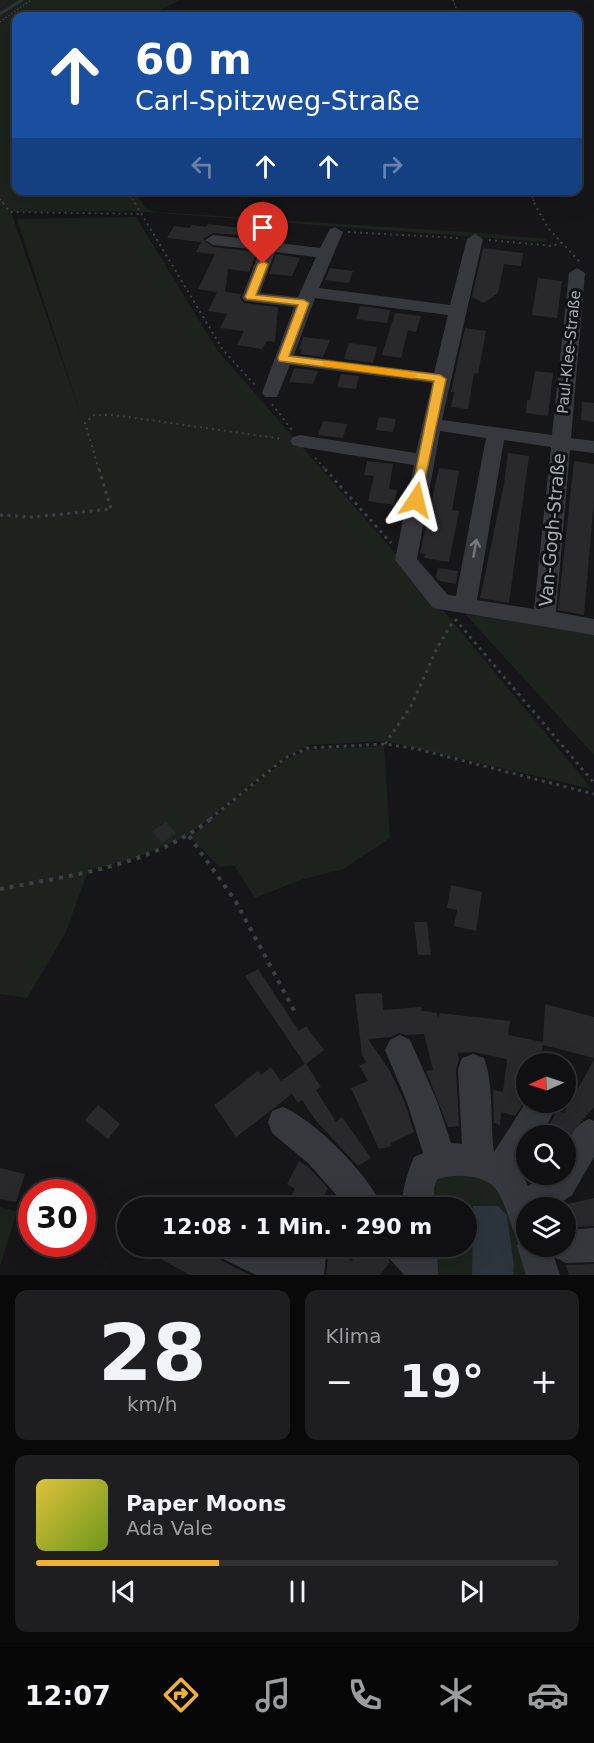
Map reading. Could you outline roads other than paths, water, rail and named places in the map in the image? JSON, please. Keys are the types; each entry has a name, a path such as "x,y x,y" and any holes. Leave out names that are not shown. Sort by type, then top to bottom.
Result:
{"street":[{"path":"271,393 307,297 335,232"},
{"path":"475,239 440,379 406,560 453,609 544,618 594,627"},
{"path":"213,240 325,253"},
{"path":"269,247 250,297 307,297 456,311"},
{"name":"Paul-Klee-Straße","path":"560,437 580,271"},
{"path":"283,358 440,379"},
{"path":"432,419 560,437 594,447"},
{"path":"432,419 496,434 594,437"},
{"path":"453,609 496,434"},
{"name":"Van-Gogh-Straße","path":"544,618 560,437"},
{"path":"300,441 423,460"},
{"path":"400,1050 422,1101 441,1162"},
{"path":"474,1069 475,1128 490,1167"},
{"path":"490,1167 535,1113"},
{"path":"283,1122 318,1152 357,1197"},
{"path":"545,1197 561,1184 589,1135"},
{"path":"418,1197 418,1188 425,1168 449,1159 490,1167 508,1178 516,1197"},
{"path":"576,1246 594,1245"},
{"path":"256,1257 295,1273 308,1265"},
{"path":"538,1257 543,1275"}],"waterway":[{"path":"0,14 22,0"}]}
